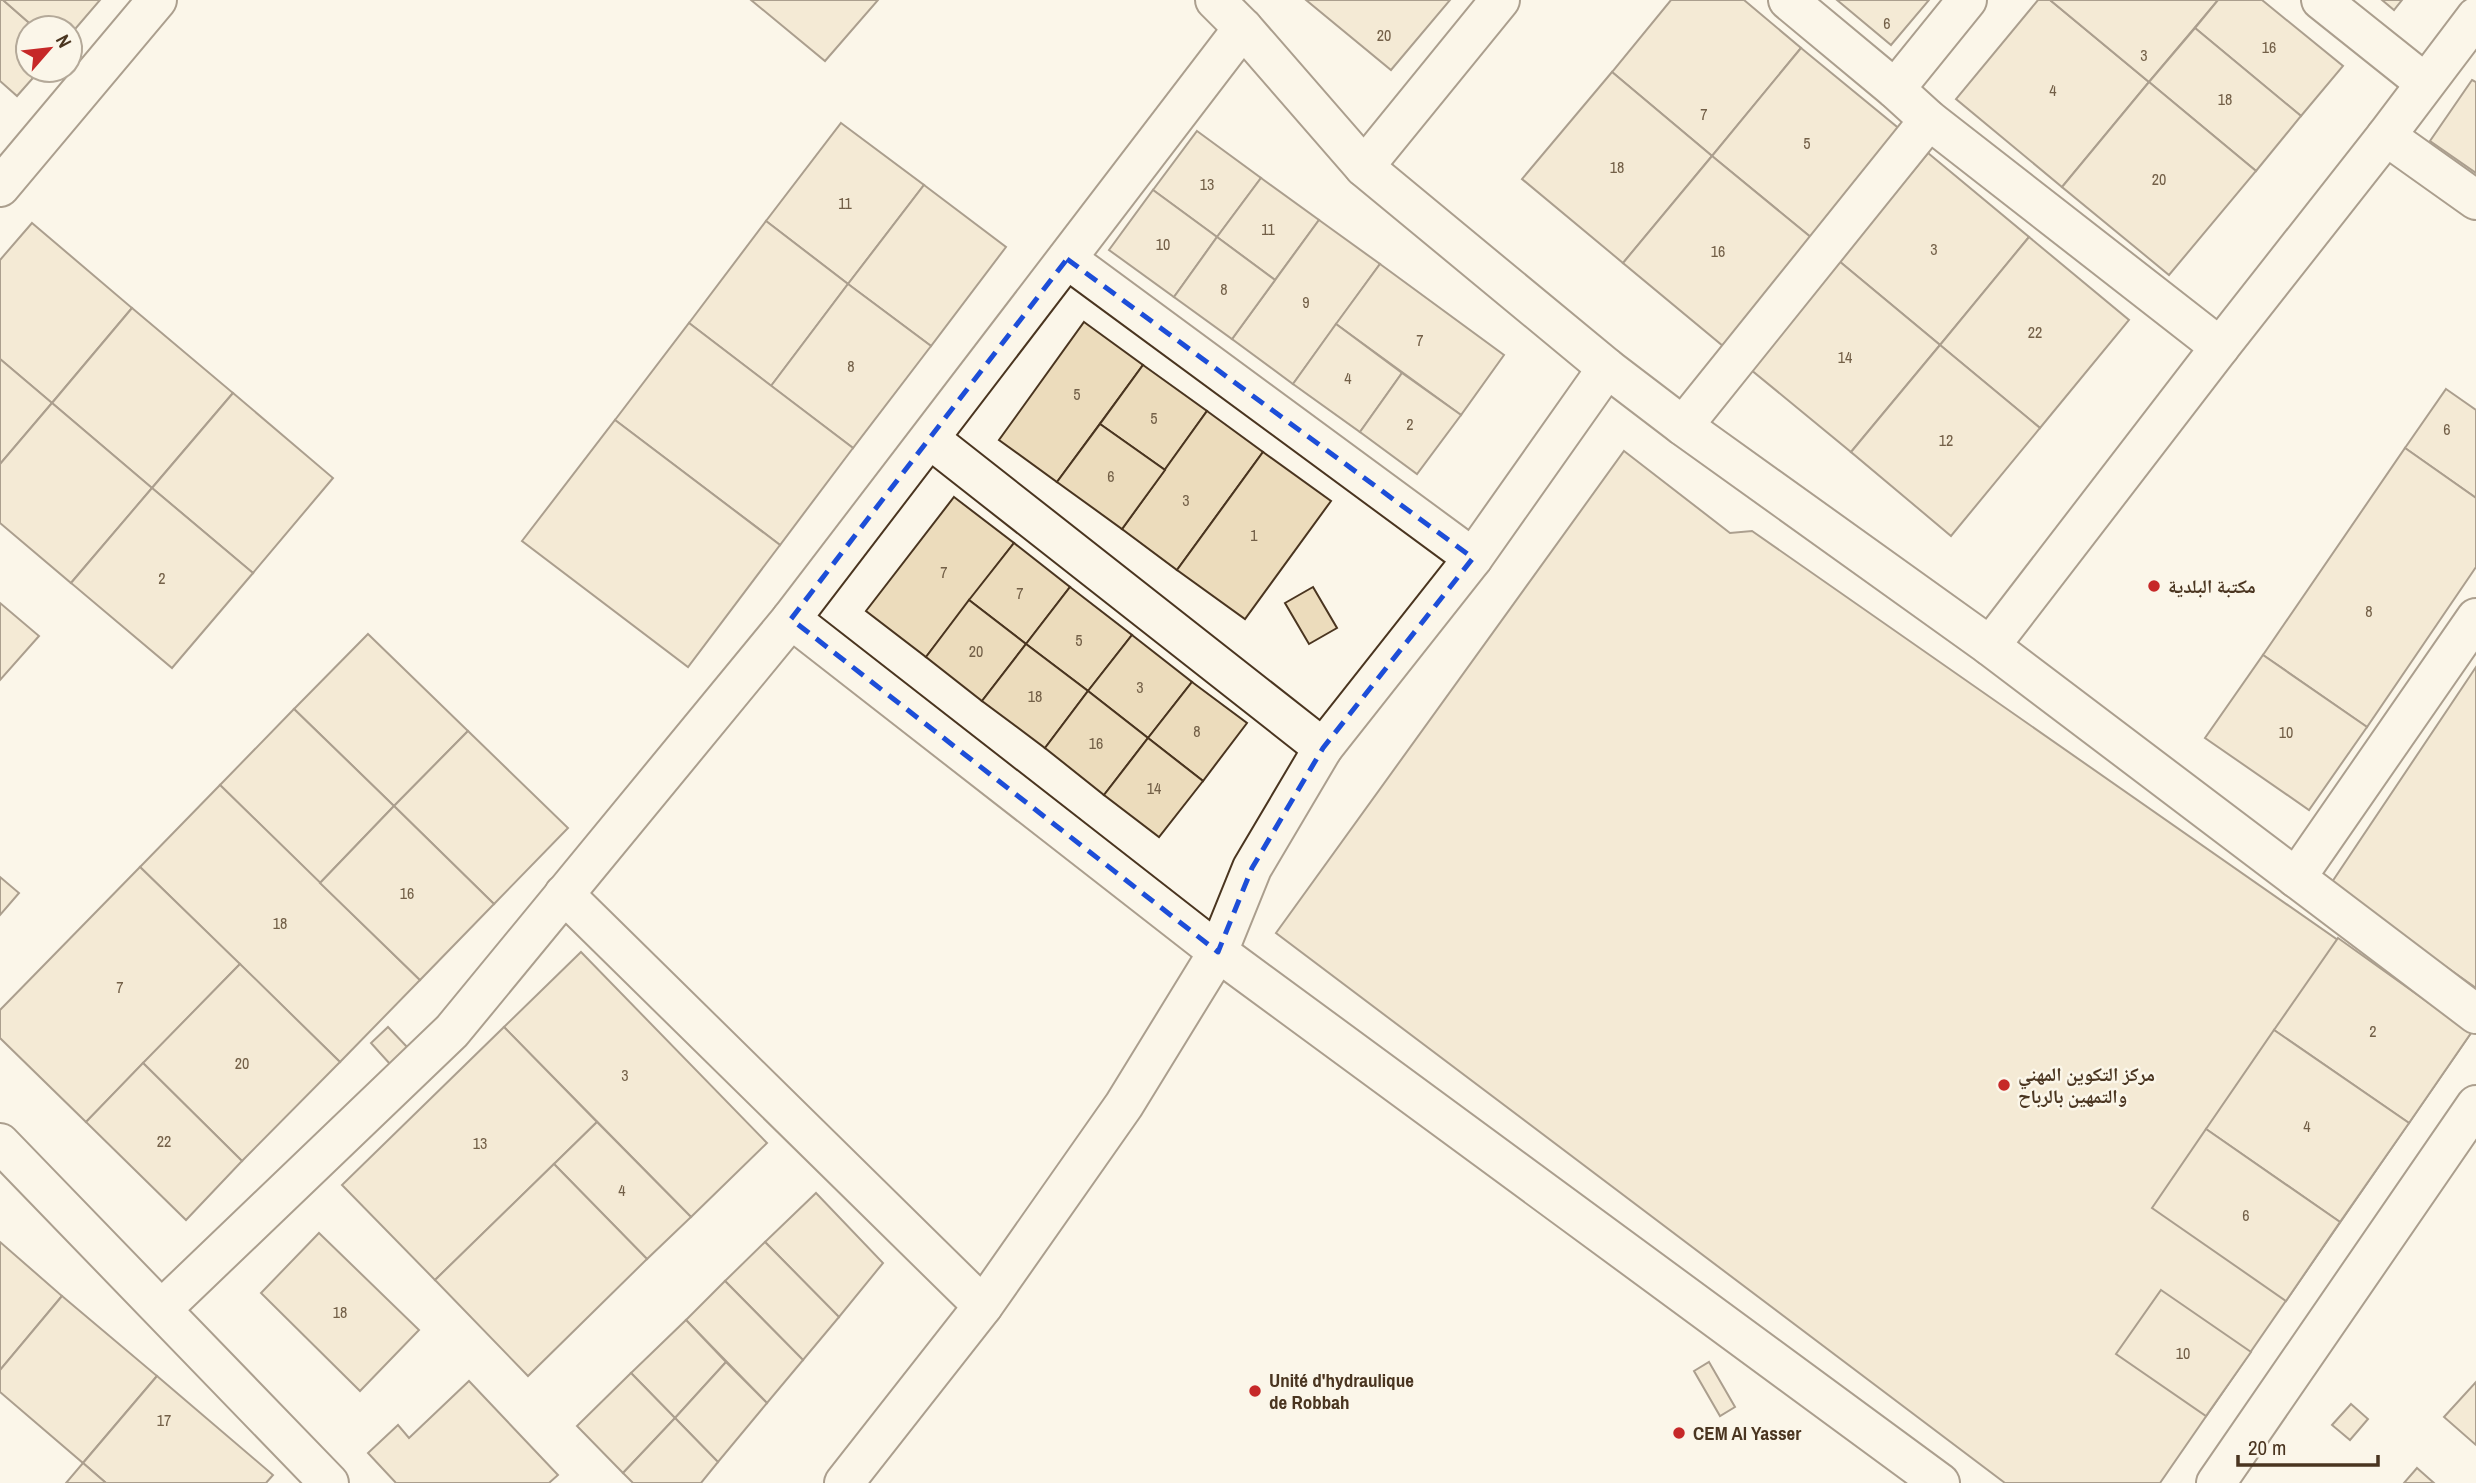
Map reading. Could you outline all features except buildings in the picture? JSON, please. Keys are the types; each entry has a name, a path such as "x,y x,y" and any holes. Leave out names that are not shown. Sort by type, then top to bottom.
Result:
{"street":[{"path":"0,187 13,146 157,0"},
{"path":"1215,0 1242,27 1364,167 1607,368 1683,426 1990,646 2476,1014"},
{"path":"1364,167 1500,0"},
{"path":"1788,0 1929,120 2220,347"},
{"path":"1895,89 1967,0"},
{"path":"2321,0 2425,83"},
{"path":"1990,646 2476,17"},
{"path":"162,1309 452,1031 791,619 1242,27"},
{"path":"1683,426 1929,120"},
{"path":"2386,136 2476,200"},
{"path":"1067,259 1473,558"},
{"path":"844,1483 983,1306 1124,1105 1217,952 1252,868 1323,748 1473,558 1607,368"},
{"path":"930,439 1323,748"},
{"path":"2296,878 2476,618"},
{"path":"791,619 1217,952 1940,1483"},
{"path":"564,894 983,1306"},
{"path":"2216,1483 2476,1105"},
{"path":"0,1143 162,1309 318,1480"}],"highlighted area":[{"path":"1067,259 1473,558 1323,748 1252,868 1218,952 791,619"}],"place":[{"name":"مكتبة البلدية","path":"2154,586"},
{"name":"مركز التكوين المهني والتمهين بالرباح","path":"2004,1085"},
{"name":"Unité d'hydraulique de Robbah","path":"1255,1391"},
{"name":"CEM Al Yasser","path":"1679,1433"}]}
